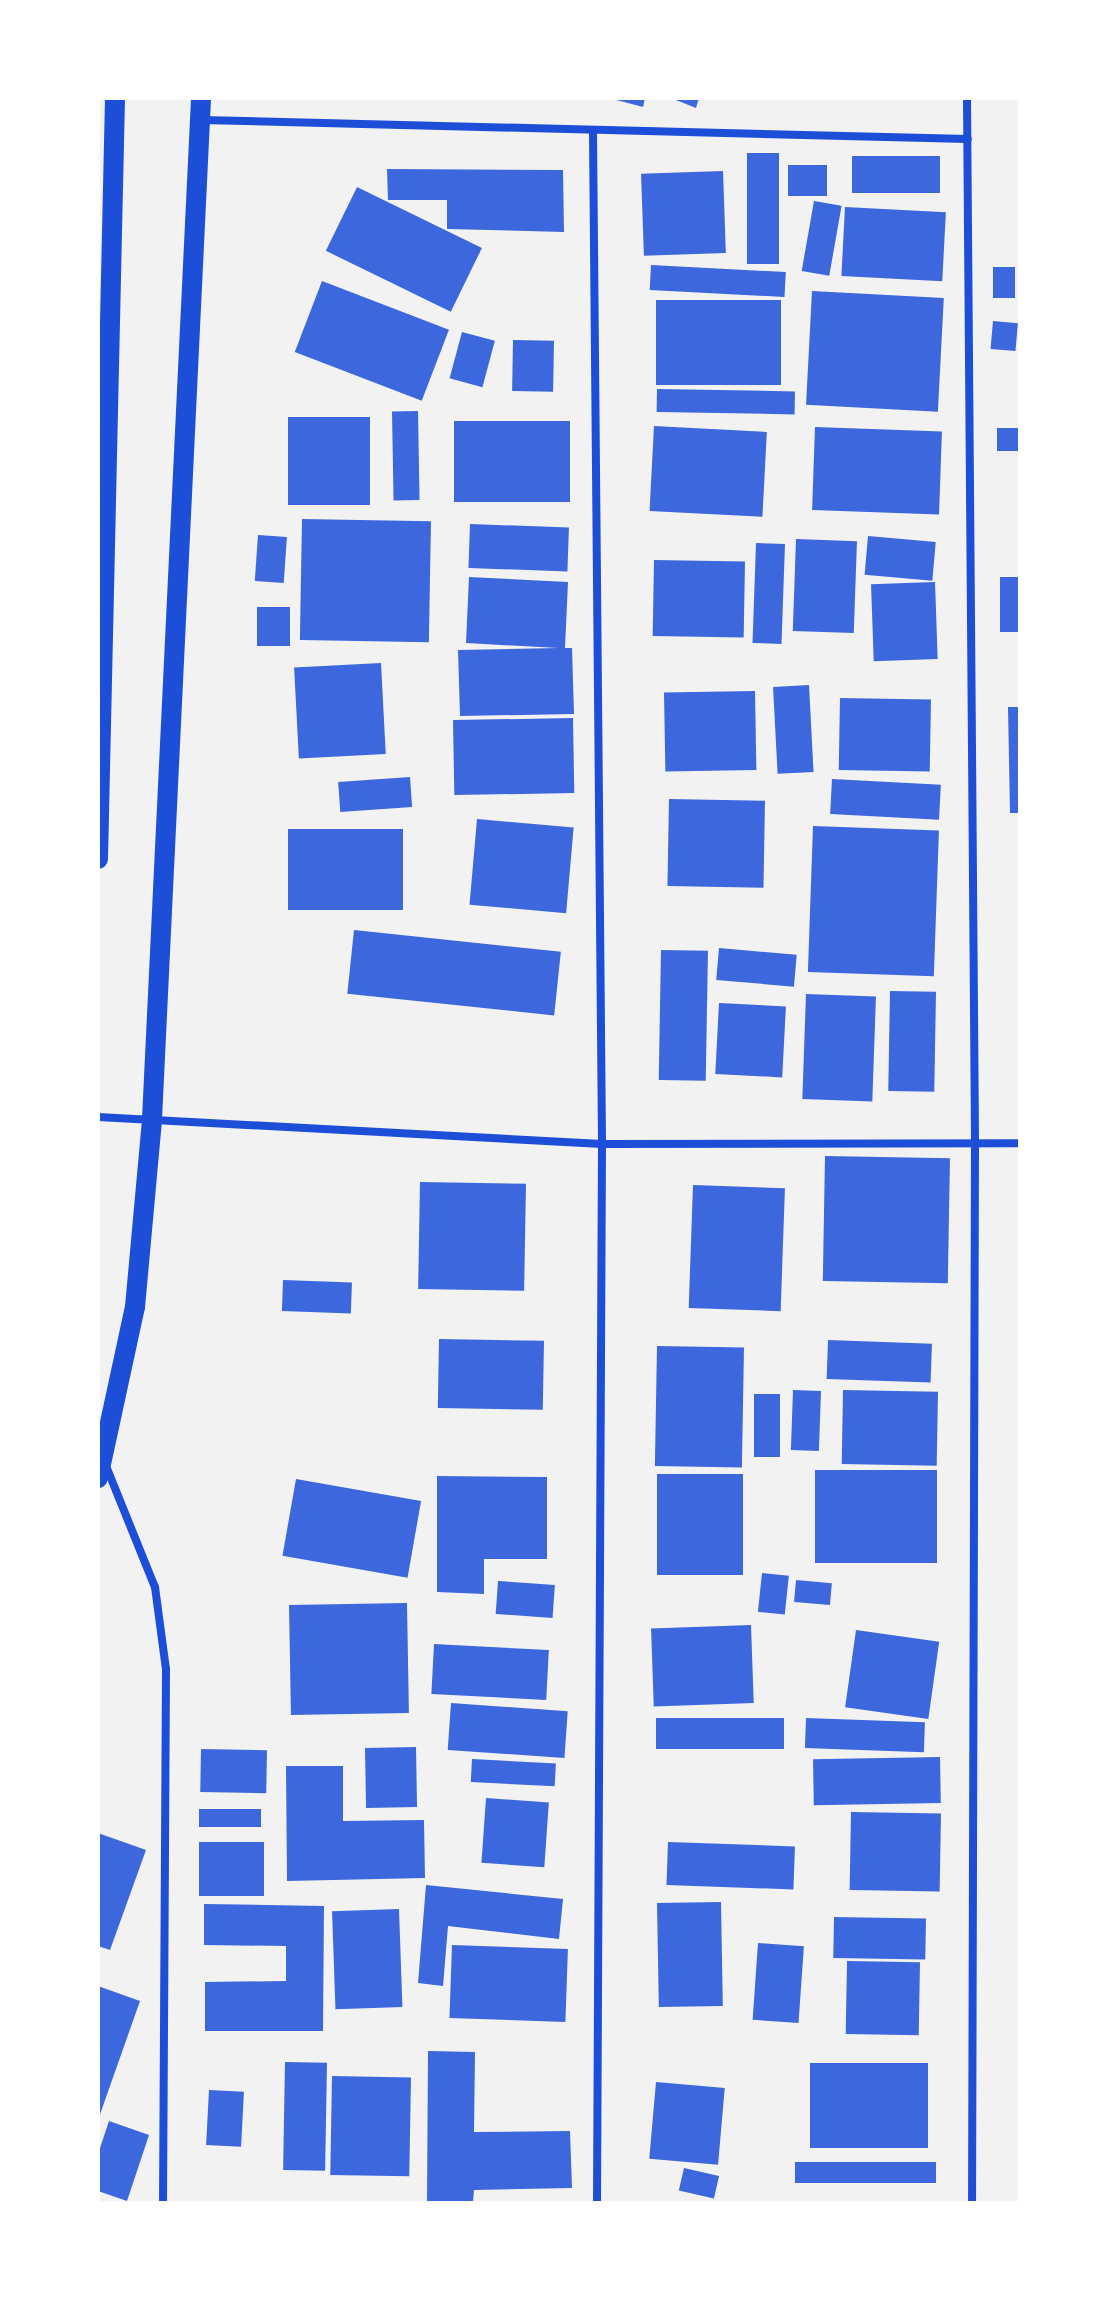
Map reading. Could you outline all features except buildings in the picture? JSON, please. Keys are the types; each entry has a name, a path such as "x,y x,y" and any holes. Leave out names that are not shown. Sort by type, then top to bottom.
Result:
{"main road":[{"path":"98,859 115,98"},
{"path":"101,1469 135,1307 152,1119 201,98"}],"street":[{"path":"967,98 975,1144 972,2203"},
{"path":"199,120 968,139"},
{"path":"593,132 602,1144 597,2203"},
{"path":"98,1117 602,1144 1020,1143"},
{"path":"101,1469 155,1587 166,1669 163,2203"}]}
